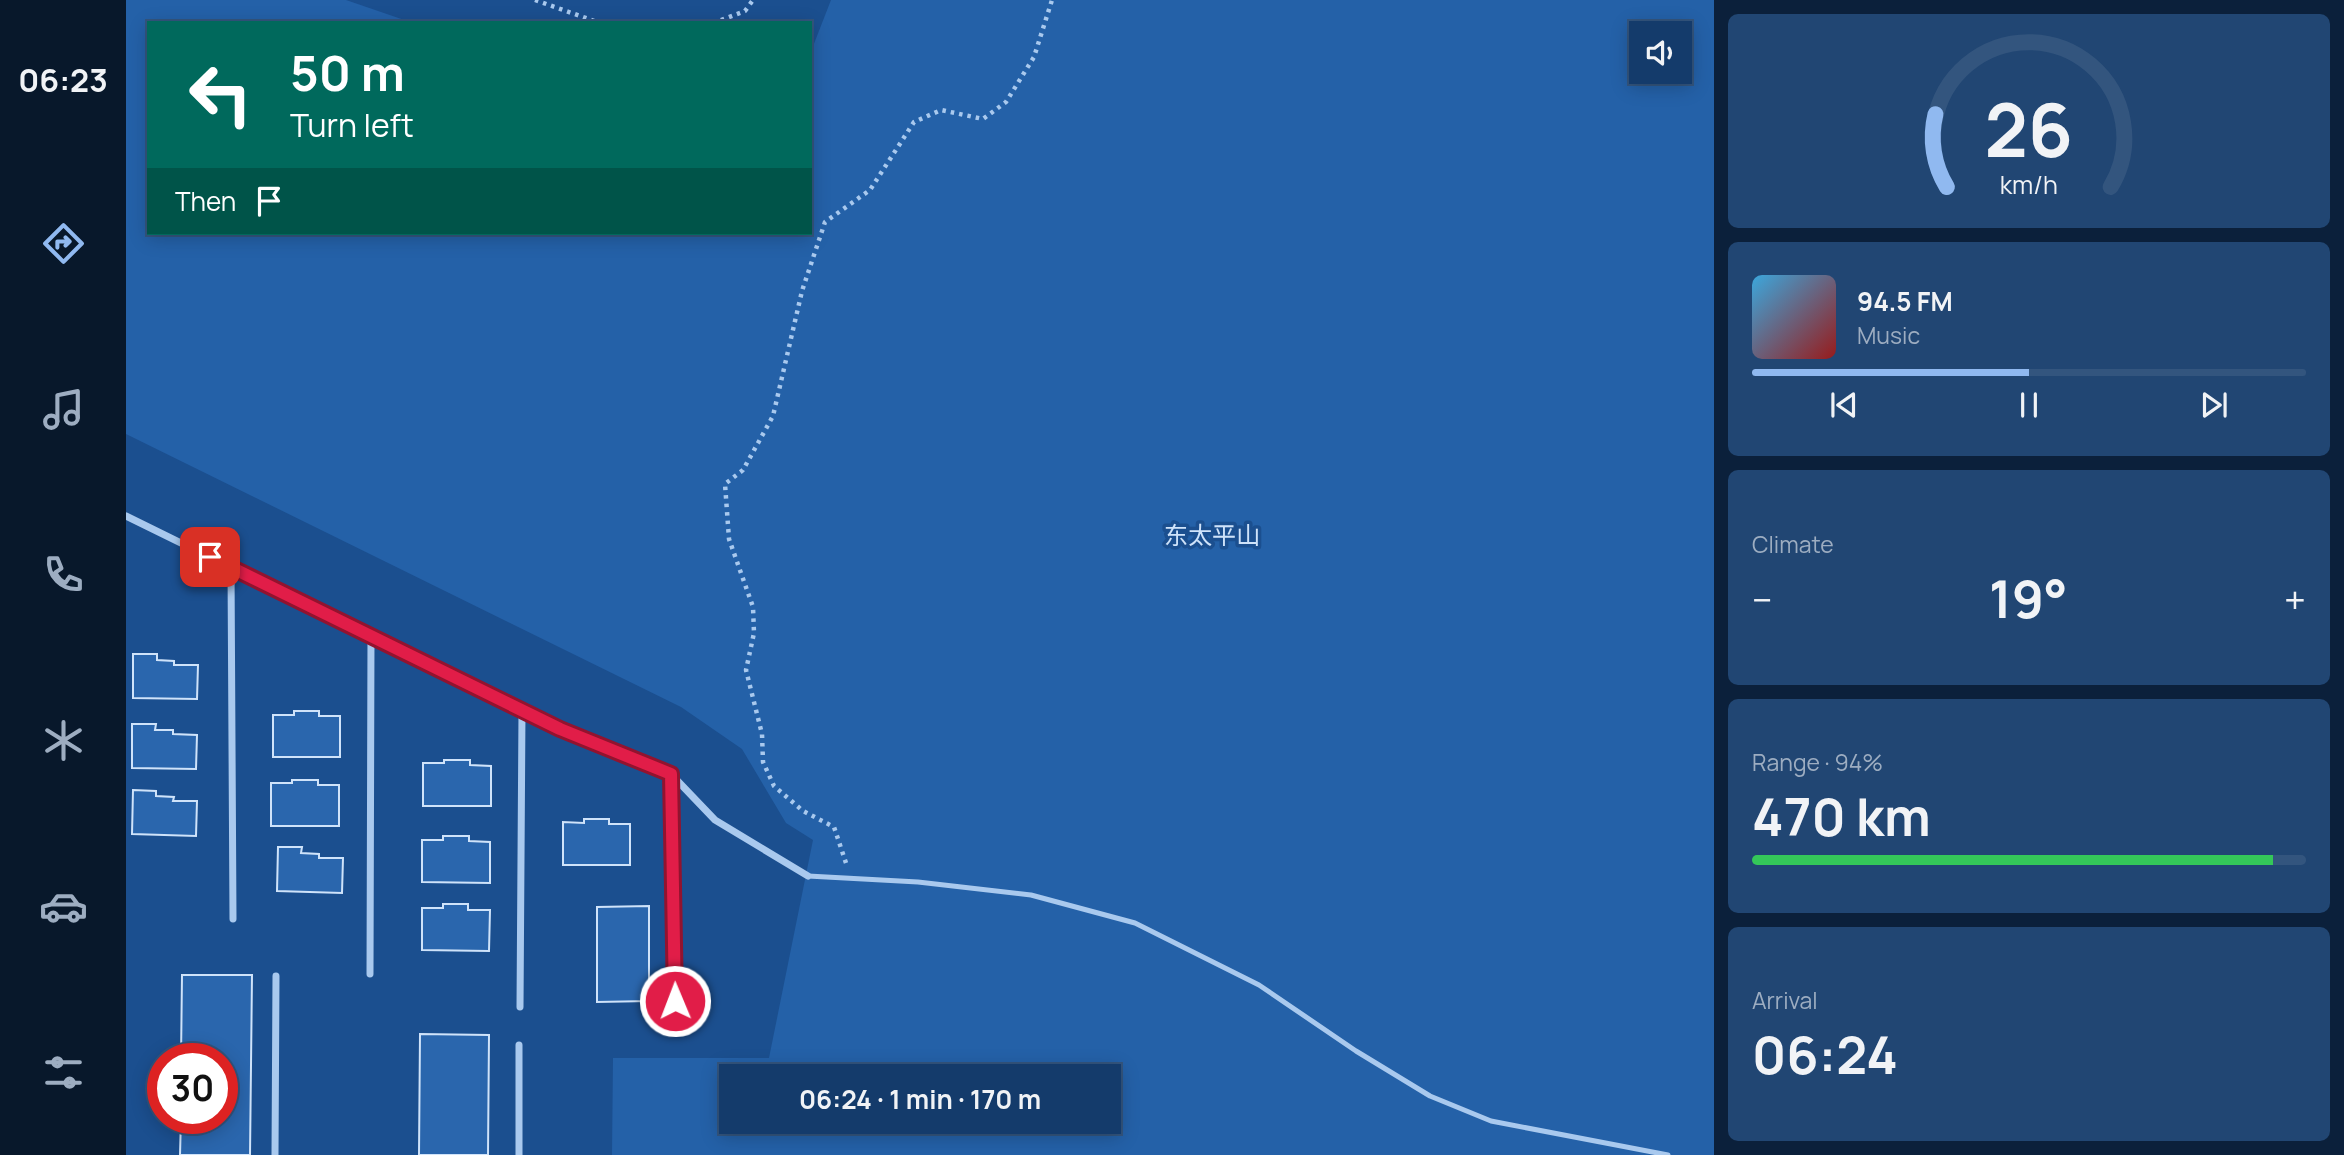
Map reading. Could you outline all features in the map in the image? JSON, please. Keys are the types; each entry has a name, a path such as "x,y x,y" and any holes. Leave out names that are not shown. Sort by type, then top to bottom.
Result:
{"street":[{"path":"126,516 560,729 671,774 715,820 808,876"},
{"path":"231,568 233,919"},
{"path":"370,974 371,636"},
{"path":"520,1007 522,710"},
{"path":"671,774 676,1027"},
{"path":"275,1155 276,976"},
{"path":"519,1045 519,1155"}],"lane":[{"path":"808,876 918,882 1031,895 1135,923 1259,985 1356,1051 1430,1096 1491,1121 1668,1155"}],"path":[{"path":"535,0 594,21"},
{"path":"718,21 745,11 753,0"},
{"path":"848,878 845,859 834,827 803,811 774,786 764,762 762,734 746,670 754,633 753,607 729,539 725,485 743,470 773,416 802,291 825,222 870,190 914,122 941,110 983,119 1006,102 1034,57 1052,0"}],"green space":[{"name":"东太平山","path":"126,0 346,0 407,21 147,21 147,235 812,235 812,49 831,0 1714,0 1714,1155 612,1155 613,1058 769,1058 813,840 786,823 742,749 681,707 126,434"}],"building":[{"path":"133,654 157,654 157,660 174,661 174,665 198,665 197,699 133,698"},
{"path":"294,711 319,711 319,716 340,716 340,757 273,757 273,715 294,715"},
{"path":"132,724 156,724 155,730 173,730 173,734 197,735 196,769 132,768"},
{"path":"444,760 470,760 470,765 491,766 491,806 423,806 423,763 444,763"},
{"path":"292,780 318,780 318,785 339,785 339,826 271,826 271,783 292,783"},
{"path":"133,790 156,791 156,796 174,797 173,801 197,801 196,836 132,834"},
{"path":"584,819 609,819 609,824 630,824 630,865 563,865 563,822 584,823"},
{"path":"443,836 469,836 469,841 490,842 490,883 422,882 422,840 443,840"},
{"path":"278,847 302,847 301,853 319,854 319,858 343,858 342,893 277,891"},
{"path":"443,904 468,904 468,910 490,910 489,951 422,950 422,908 443,908"},
{"path":"649,906 649,1001 597,1002 597,907"},
{"path":"182,975 252,975 250,1155 180,1155 181,1134 238,1134 238,1043 181,1043"},
{"path":"420,1034 489,1035 488,1155 419,1155"}],"route":[{"path":"210,557 560,729 671,774 675,1001"}]}
